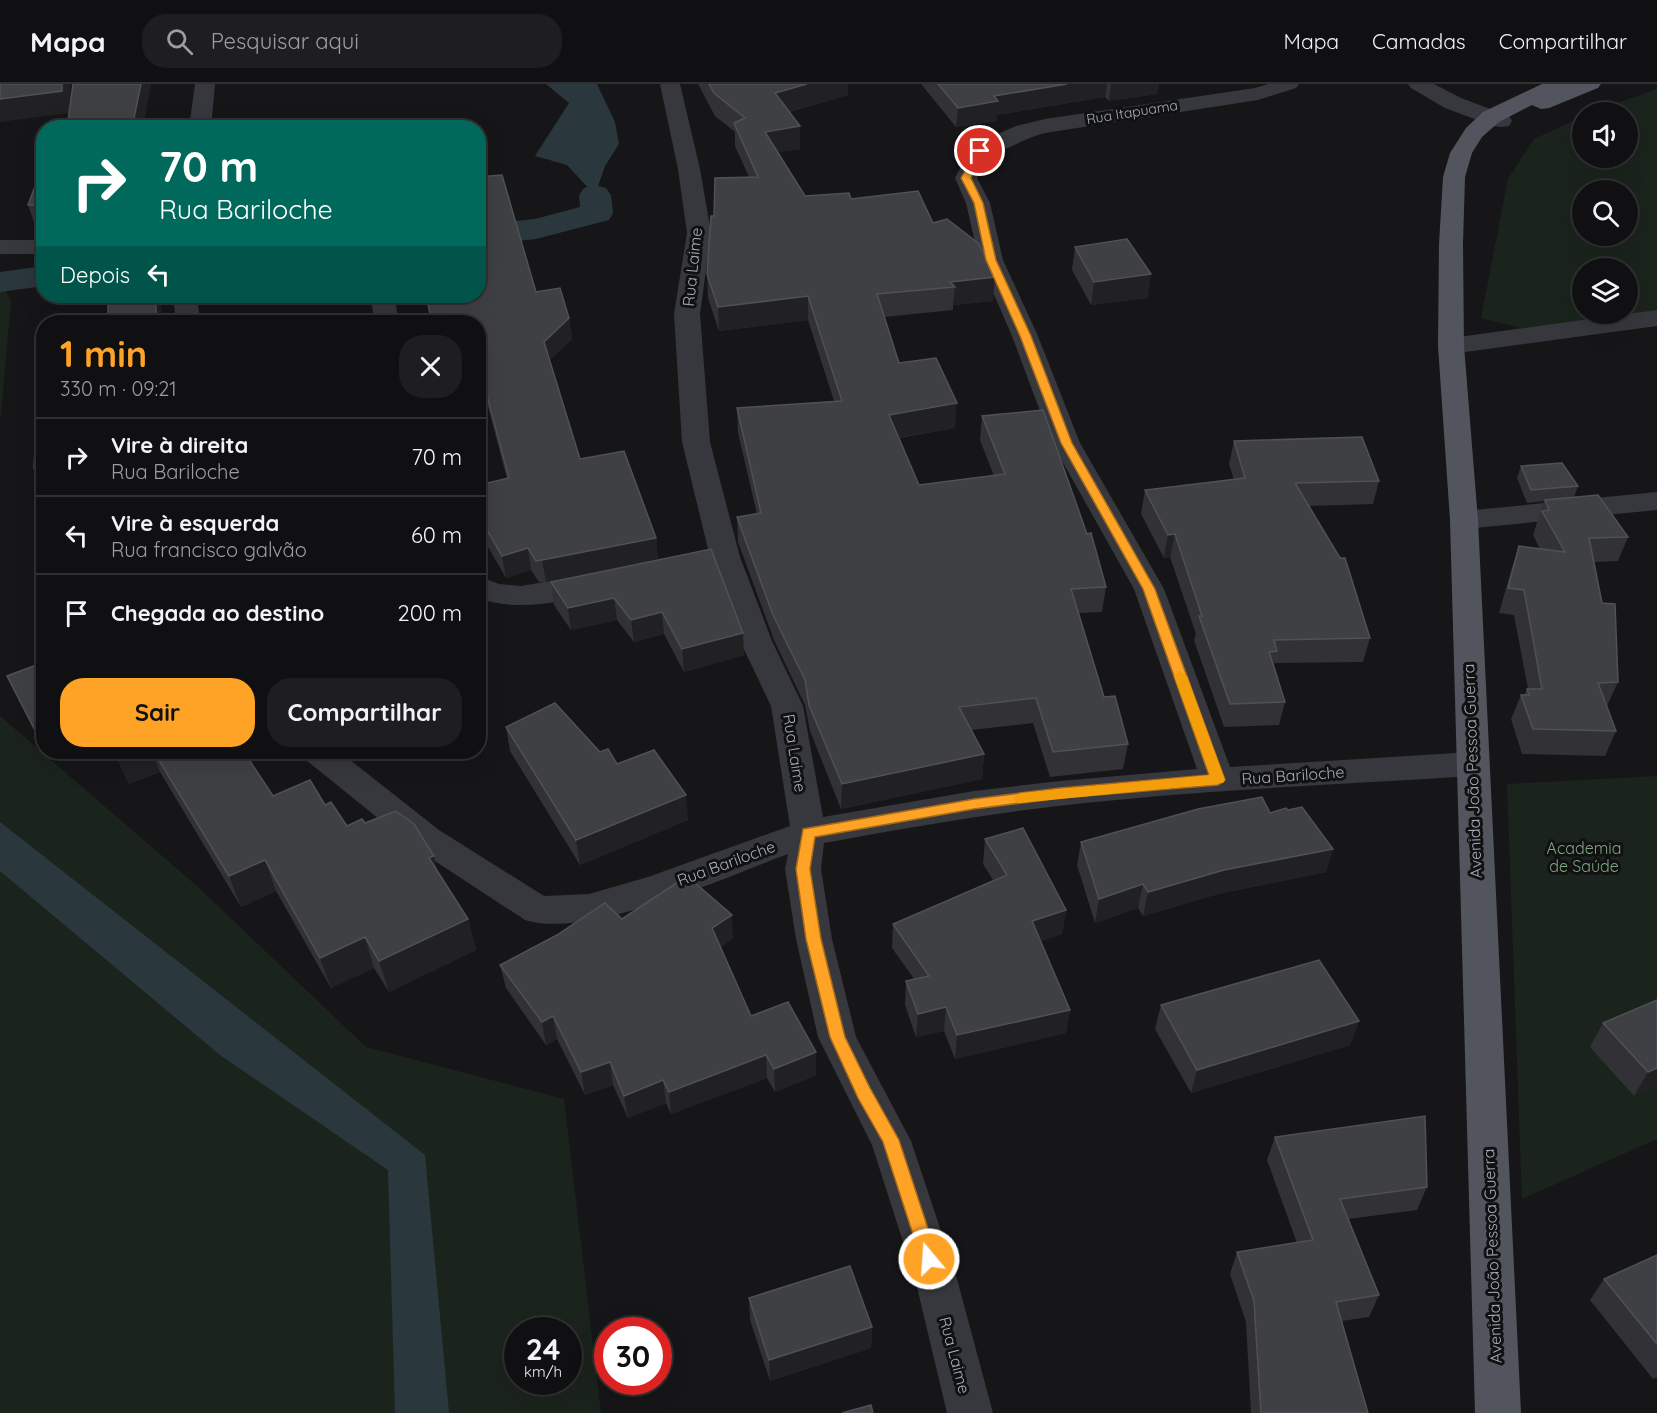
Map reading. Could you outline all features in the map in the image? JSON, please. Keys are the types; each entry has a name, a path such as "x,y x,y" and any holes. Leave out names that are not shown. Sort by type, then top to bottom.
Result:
{"main road":[{"path":"1489,124 1559,84"},
{"path":"1489,124 1591,84"},
{"name":"Avenida João Pessoa Guerra","path":"1489,124 1461,153 1454,177 1450,244 1450,346 1464,520 1498,1413"}],"street":[{"path":"201,120 205,84"},
{"name":"Rua Laime","path":"670,84 689,169 699,233 687,314 696,442 713,560 787,706 808,833 803,869 814,939 837,1037 864,1093 891,1140 936,1279 970,1413"},
{"name":"Rua Itapuama","path":"1218,780 1149,589 1066,443 1025,336 991,260 978,203 966,178 980,151 999,146 1008,138 1024,131 1234,90 1271,91 1289,84"},
{"path":"1418,84 1489,124"},
{"path":"0,247 36,247"},
{"path":"1450,346 1657,318"},
{"path":"1464,520 1657,501"},
{"path":"486,588 510,596 546,594 620,580"},
{"name":"Rua Bariloche","path":"327,759 427,839 538,910 589,908 655,889 808,833 974,804 1060,793 1218,780 1472,764"}],"green space":[{"path":"1657,89 1657,316 1638,318 1638,258 1572,258 1572,324 1521,328 1481,318 1508,179 1534,139 1572,122 1572,168 1638,168 1638,102 1620,102"},
{"path":"0,277 11,302 0,423"},
{"path":"0,716 36,747 36,759 50,759 197,886 366,1047 564,1099 594,1354 594,1395 599,1395 601,1413 0,1413"},
{"name":"Academia de Saúde","path":"1657,776 1657,1139 1522,1199 1507,784"}],"shaded area":[{"path":"546,84 597,84 615,122 619,144 605,166 595,195 567,165 535,156 569,103"},
{"path":"0,822 425,1155 449,1413 395,1413 388,1170 220,1055 0,871"}],"building":[{"path":"0,84 62,84 62,91 0,99"},
{"path":"73,84 141,84 134,120 68,120"},
{"path":"709,84 807,84 775,93 800,126 765,132 805,196 849,193 851,199 918,191 933,223 947,219 978,243 995,277 950,282 955,287 877,294 899,363 936,358 957,403 889,415 919,485 1005,474 982,416 1043,410 1087,534 1091,533 1106,587 1071,589 1104,697 1115,696 1128,744 1053,752 1036,698 959,707 984,754 842,784 809,705 805,680 773,615 737,517 761,513 737,408 842,401 808,296 718,307 707,274 711,216 714,216 715,178 758,177 734,123 745,118 714,93"},
{"path":"938,84 1067,84 994,96 998,101 958,108"},
{"path":"502,175 536,292 560,288 569,318 544,342 580,459 624,451 656,538 536,561 528,548 502,556 486,528 486,483 509,478 486,392 486,315 430,315 428,303 486,303 486,176"},
{"path":"36,183 36,205 28,205"},
{"path":"1127,239 1151,274 1094,282 1075,247"},
{"path":"108,303 156,303 156,315 108,315"},
{"path":"36,430 36,468 34,468"},
{"path":"1362,437 1379,481 1295,483 1340,558 1345,558 1370,638 1274,640 1277,651 1269,652 1285,702 1230,704 1199,616 1202,616 1175,534 1168,535 1145,490 1245,478 1234,441"},
{"path":"1562,463 1578,486 1531,490 1521,466"},
{"path":"1598,495 1628,537 1589,538 1602,603 1615,604 1618,682 1598,683 1616,731 1533,729 1521,695 1529,695 1527,689 1542,689 1524,590 1508,588 1519,546 1565,552 1542,511 1549,510 1545,500"},
{"path":"711,549 743,633 682,649 662,612 631,620 614,598 568,608 551,582"},
{"path":"36,665 36,732 7,676"},
{"path":"555,703 600,752 608,749 617,764 654,750 686,795 576,840 506,727"},
{"path":"158,759 249,759 273,796 310,780 325,805 331,802 347,826 362,819 365,823 396,811 414,824 434,856 429,858 468,919 379,961 365,937 320,958 265,860 229,876"},
{"path":"1262,797 1270,813 1286,808 1288,810 1302,807 1333,849 1224,870 1148,892 1143,884 1099,899 1081,842 1198,809"},
{"path":"1023,828 1066,910 1032,921 1070,1010 957,1035 946,1007 918,1014 906,981 929,976 893,924 1007,875 985,839"},
{"path":"687,876 732,915 712,928 751,1016 788,1002 816,1052 774,1069 766,1055 669,1092 663,1080 624,1096 610,1062 581,1072 553,1016 542,1022 500,965 557,935 605,903 622,919"},
{"path":"1319,960 1359,1021 1197,1070 1161,1005"},
{"path":"1657,1000 1657,1068 1648,1072 1603,1023"},
{"path":"1425,1116 1427,1187 1340,1199 1379,1295 1336,1302 1368,1413 1261,1413 1254,1301 1237,1252 1313,1240 1275,1137"},
{"path":"1657,1255 1657,1344 1604,1279"},
{"path":"850,1266 872,1327 769,1360 749,1298"},
{"path":"871,1405 873,1413 842,1413"}],"waterway":[{"path":"486,234 536,229 597,213 595,195"},
{"path":"0,282 36,277"}],"slow traffic":[{"path":"1020,798 1218,780 1180,676"}],"route":[{"path":"929,1259 891,1140 864,1093 837,1037 814,939 803,869 808,833 974,804 1060,793 1218,780 1149,589 1066,443 1025,336 991,260 978,203 966,178 980,151"}]}
